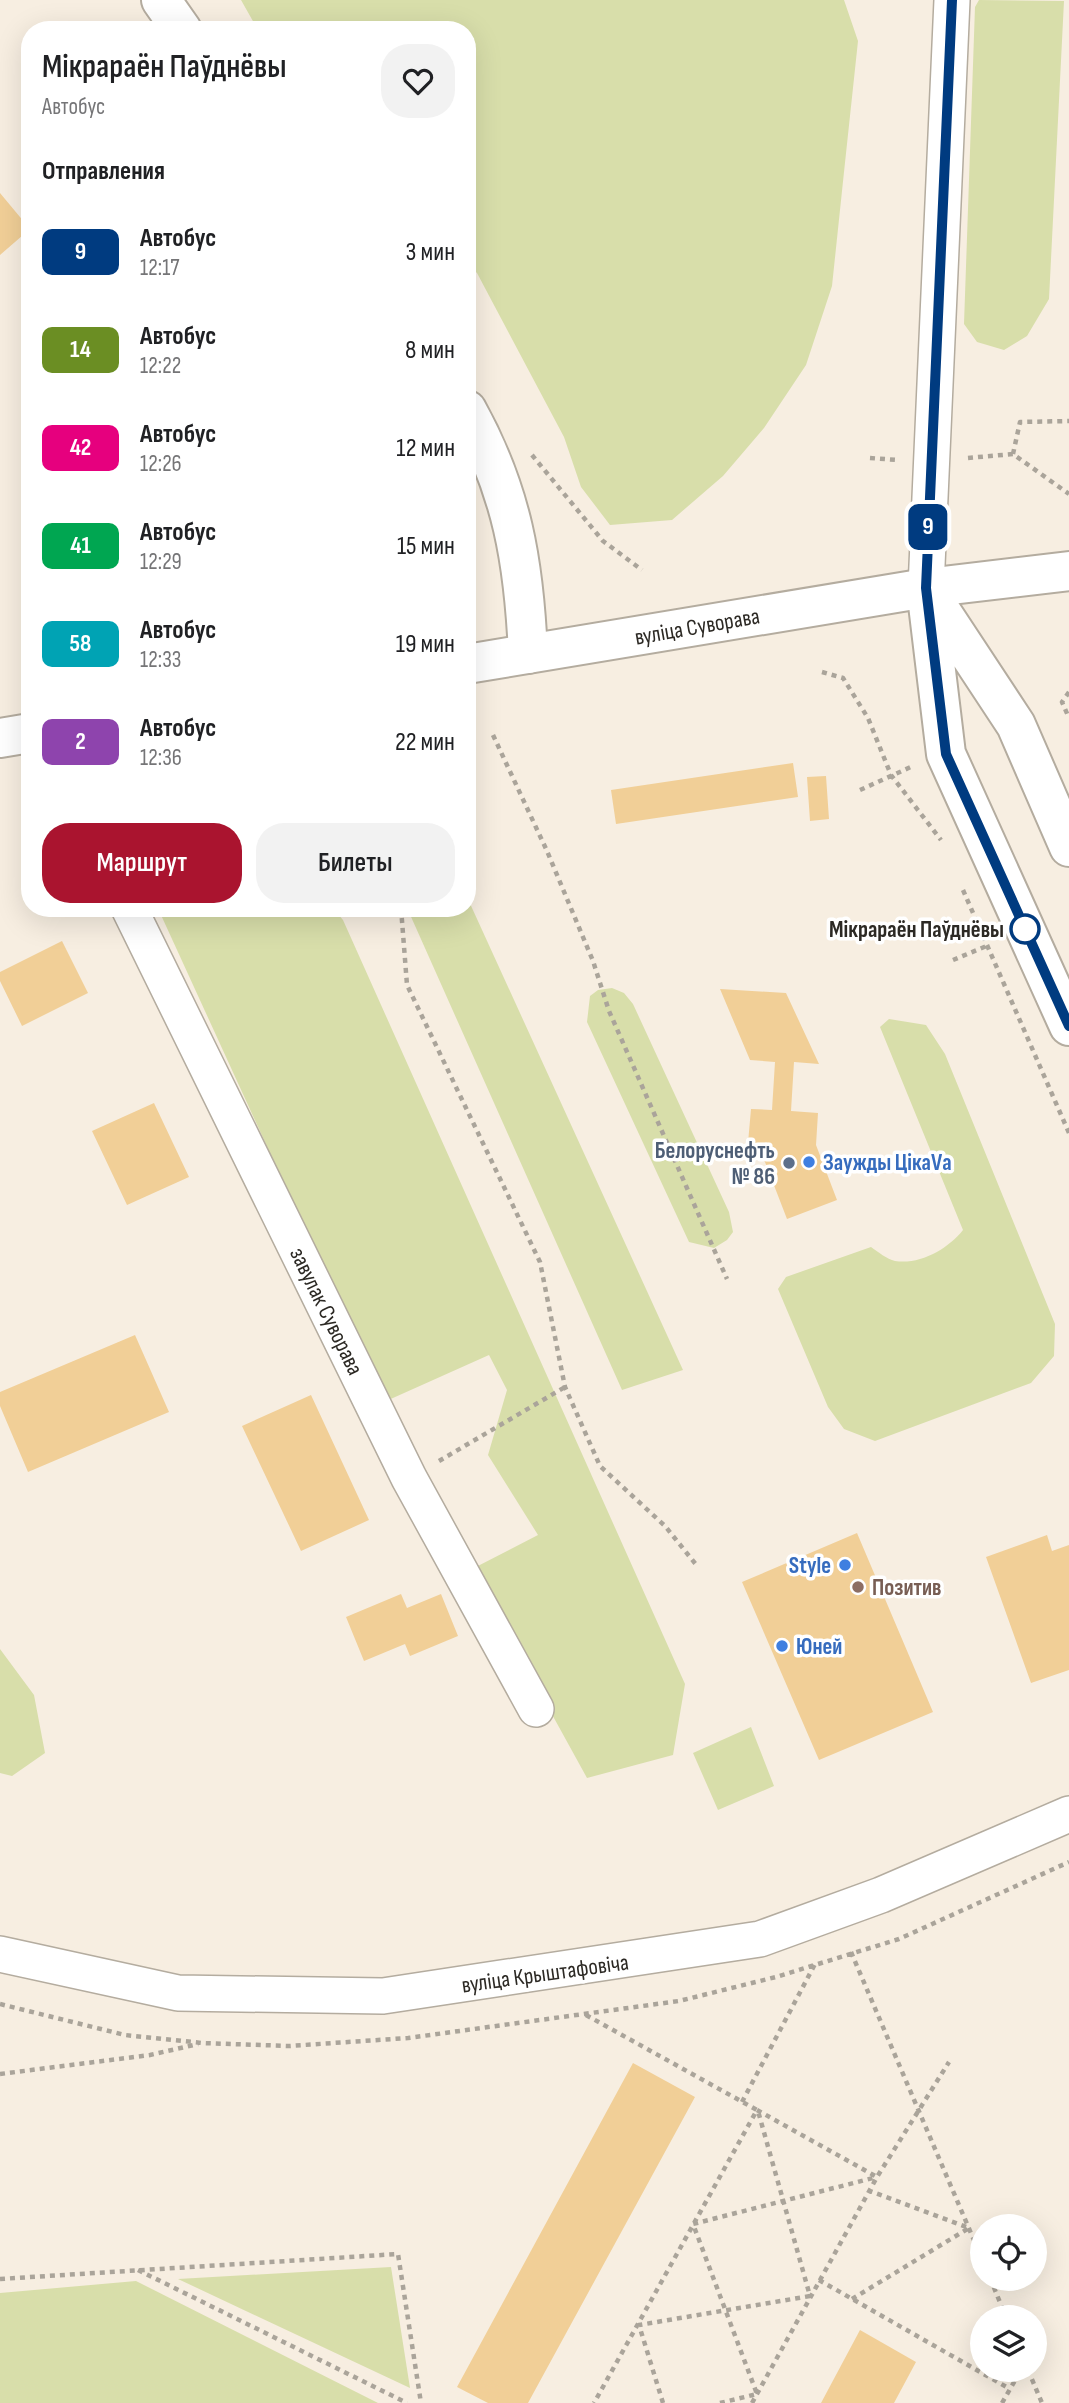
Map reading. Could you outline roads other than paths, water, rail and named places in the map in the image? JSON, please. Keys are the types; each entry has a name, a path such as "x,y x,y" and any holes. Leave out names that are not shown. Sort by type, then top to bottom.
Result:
{"main road":[{"path":"161,0 176,21"},
{"path":"476,426 491,453 511,511 526,590 528,654"},
{"name":"вуліца Суворава","path":"476,663 926,588 1069,571"},
{"path":"926,588 1016,725 1069,847"},
{"path":"926,588 946,754 1069,1026"},
{"path":"0,738 21,734"}],"street":[{"path":"926,588 951,0"},
{"name":"завулак Суворава","path":"134,917 409,1478 536,1709"},
{"name":"вуліца Крыштафовіча","path":"0,1954 178,1993 383,1996 760,1939 881,1895 1069,1814"}],"place":[{"name":"Мікрараён Паўднёвы","path":"1025,929"},
{"name":"Заужды ЦікаVа","path":"809,1162"},
{"name":"Белоруснефть № 86","path":"789,1163"},
{"name":"Style","path":"845,1565"},
{"name":"Позитив","path":"858,1587"},
{"name":"Юней","path":"782,1646"}]}
